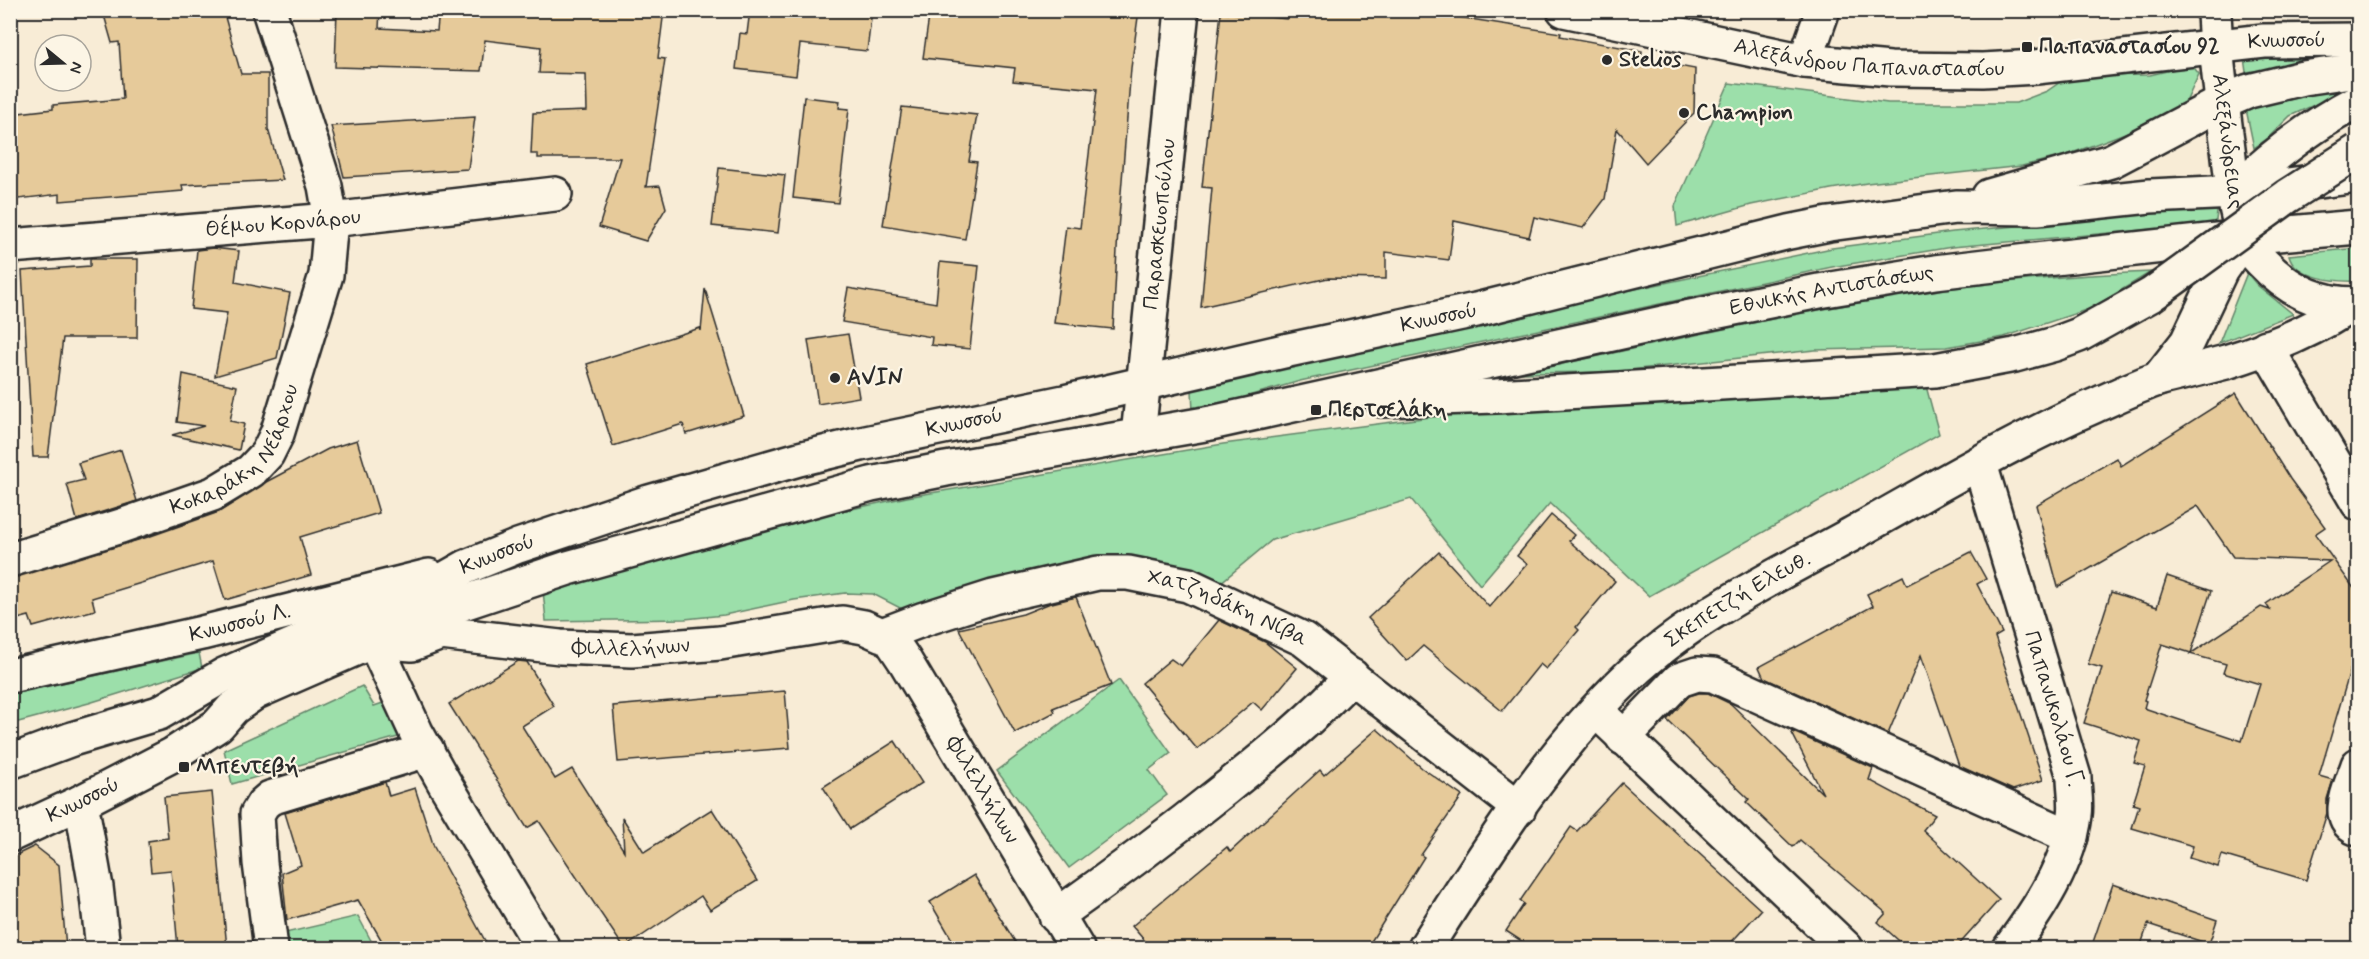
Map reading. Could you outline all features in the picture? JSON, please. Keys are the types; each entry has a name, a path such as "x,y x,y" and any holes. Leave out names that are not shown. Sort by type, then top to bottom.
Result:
{"street":[{"name":"Κοκαράκη Νεάρχου","path":"10,560 186,504 230,485 259,463 267,454 277,434 326,275 331,220 325,186 269,10"},
{"name":"Παρασκευοπούλου","path":"1138,436 1182,10"},
{"name":"Αλεξάνδρου Παπαναστασίου","path":"1564,10 1805,61 1890,69 1983,70 2036,67 2215,45"},
{"path":"1805,61 1823,10"},
{"name":"Αλεξάνδρειας","path":"2214,10 2221,103 2234,192 2244,237"},
{"path":"2215,45 2232,10"},
{"name":"Κνωσσού","path":"2215,45 2264,41 2358,40"},
{"path":"1956,207 2111,161 2221,103 2249,91 2358,70"},
{"path":"2234,192 2283,148 2329,117 2358,101"},
{"path":"1311,401 1496,396 1935,370 2015,355 2079,335 2151,295 2288,196 2358,150"},
{"path":"1956,207 2037,208 2150,196 2234,192 2358,176"},
{"name":"Θέμου Κορνάρου","path":"10,246 331,220 555,194"},
{"name":"Κνωσσού","path":"10,762 81,736 159,713 224,675 518,546 649,502 799,459 1476,310 1749,240 1829,224 1956,207"},
{"name":"Εθνικής Αντιστάσεως","path":"1311,401 1819,291 1935,272 2358,226"},
{"path":"2158,379 2187,342 2221,270 2244,237 2266,267 2296,291 2318,299 2354,304"},
{"name":"Σκεπετζή Ελευθ.","path":"1425,948 1549,766 1596,710 1651,657 1696,624 1827,548 2057,422 2158,379 2229,361 2313,329 2354,304"},
{"path":"2266,347 2358,503"},
{"name":"Κνωσσού","path":"10,835 157,763 218,725 233,708 256,692 451,608 568,568 871,484 946,468 1211,423 1311,401"},
{"name":"Παπανικολάου Γ.","path":"1980,464 2074,777 2076,813 2071,837 2044,900 2010,948"},
{"name":"Κνωσσού Λ.","path":"10,676 202,633 466,567"},
{"name":"Χατζηδάκη Νίβα","path":"887,634 993,597 1089,575 1128,573 1188,585 1303,639 1519,808"},
{"name":"Φιλλελήνων","path":"374,641 412,644 441,633 549,646 632,650 720,643 804,628 842,624 864,627 882,635 887,634"},
{"name":"Φιλελλήλων","path":"887,634 1077,948"},
{"path":"374,641 445,784 543,948"},
{"path":"1623,738 1679,680 1697,674 1713,675 2071,837"},
{"path":"1056,916 1157,843 1258,763 1299,728 1352,676"},
{"path":"1596,710 1845,948"},
{"path":"271,948 258,840 257,814 263,804 270,798 427,750"},
{"path":"2358,765 2344,812 2351,827 2358,829"},
{"path":"81,802 96,887 103,948"}],"green space":[{"path":"2304,55 2358,58 2246,72 2244,58"},
{"path":"2192,65 2199,74 2186,102 2146,125 2067,155 2022,166 1831,189 1751,205 1677,226 1675,206 1729,83 1888,103 2016,103 2047,91 2069,76 2150,75"},
{"path":"2358,85 2290,116 2268,138 2254,148 2246,109"},
{"path":"2212,208 2217,212 2216,220 2211,224 1952,247 1832,267 1300,381 1193,412 1192,390 1497,318 1832,248 1953,232"},
{"path":"2358,248 2358,281 2329,280 2308,274 2293,263 2289,255"},
{"path":"2151,272 2092,308 2004,337 1946,347 1815,350 1610,372 1519,373 1772,319 1874,300 2009,282"},
{"path":"2247,273 2257,285 2293,314 2219,343"},
{"path":"1926,386 1939,434 1649,596 1550,503 1480,585 1411,499 1272,540 1214,588 1147,558 1112,556 904,610 873,594 845,593 794,600 724,615 685,619 546,621 543,590 760,529 907,497 1223,444 1454,414"},
{"path":"199,653 202,668 11,724 11,694"},
{"path":"1119,680 1171,753 1149,770 1167,795 1069,868 997,771"},
{"path":"362,686 374,706 389,701 405,735 232,784 224,750"},
{"path":"358,916 375,948 283,948 281,934"}],"building":[{"path":"120,10 223,10 241,74 268,74 268,129 283,180 182,185 183,191 60,201 60,194 10,200 10,114 53,109 53,105 123,99 119,42 112,43 104,15"},
{"path":"337,10 380,10 379,28 437,31 439,10 664,10 658,58 665,59 646,187 660,186 666,208 646,241 599,227 620,158 538,158 538,154 531,154 533,113 587,111 586,74 539,73 541,47 485,40 481,71 335,67"},
{"path":"750,10 872,10 867,51 800,44 796,76 736,69 740,33 747,34"},
{"path":"930,10 1139,10 1131,68 1118,230 1113,329 1054,323 1066,226 1080,228 1097,89 1013,81 1015,68 923,58"},
{"path":"1288,10 1413,10 1561,33 1560,36 1642,51 1641,59 1695,69 1694,113 1646,163 1617,129 1605,199 1583,228 1534,217 1529,237 1454,221 1449,260 1386,252 1386,279 1328,278 1201,307 1212,188 1202,187 1221,12 1287,19"},
{"path":"804,97 840,101 839,108 849,109 838,203 793,198"},
{"path":"902,107 977,115 969,161 977,162 965,239 883,225"},
{"path":"475,117 468,169 344,177 331,126"},
{"path":"719,168 785,175 778,233 712,226"},
{"path":"213,248 239,251 235,282 290,293 277,358 215,376 227,313 191,309 197,250"},
{"path":"90,259 138,259 137,338 63,338 48,457 33,457 22,271 90,266"},
{"path":"940,262 979,266 970,349 931,345 932,337 842,322 848,288 936,303"},
{"path":"705,289 744,416 686,434 683,424 613,446 587,364 700,328 701,331"},
{"path":"848,334 859,397 818,404 808,340"},
{"path":"183,374 237,386 230,421 244,424 239,450 172,435 204,426 177,422"},
{"path":"2236,393 2290,479 2325,527 2315,534 2358,594 2358,644 2319,776 2333,780 2327,799 2327,813 2306,880 2222,855 2218,867 2189,858 2193,846 2132,828 2139,806 2133,804 2145,766 2134,763 2141,741 2084,723 2102,668 2088,664 2111,592 2157,607 2167,576 2211,591 2191,653 2162,644 2144,700 2146,701 2144,708 2242,741 2260,684 2223,673 2226,664 2190,654 2261,607 2270,610 2266,604 2330,561 2233,557 2198,506 2058,587 2036,505 2117,458 2121,466"},
{"path":"357,440 379,513 300,537 311,575 225,600 213,561 92,598 95,610 33,627 29,616 10,621 10,578 148,537 219,512 266,482 328,449"},
{"path":"121,450 137,501 77,520 67,484 84,480 78,463"},
{"path":"1551,515 1574,535 1569,541 1615,581 1576,627 1579,630 1546,669 1540,664 1502,711 1423,646 1407,661 1368,618 1439,552 1489,607 1527,564 1517,556"},
{"path":"1971,552 1986,579 1977,584 2002,633 1995,637 2043,780 2013,790 1959,766 1921,655 1888,734 1764,678 1759,667 1873,606 1867,594 1903,576 1907,585"},
{"path":"1076,597 1111,685 1053,708 1055,712 1015,733 959,629 1023,614 1048,604"},
{"path":"1219,620 1265,642 1297,668 1262,710 1253,702 1197,749 1142,683 1171,659 1181,666"},
{"path":"518,661 527,662 554,706 522,726 555,779 572,769 624,851 622,817 644,852 712,809 757,881 710,910 701,896 624,948 539,821 527,828 449,704"},
{"path":"785,691 790,748 618,762 613,706"},
{"path":"1708,693 1731,704 1823,794 1791,731 1873,768 1869,780 1935,815 1923,830 1999,900 1956,948 1907,948 1878,922 1886,913 1800,840 1793,847 1746,802 1749,799 1667,720 1689,696"},
{"path":"1377,729 1422,768 1462,796 1421,855 1424,857 1367,948 1151,948 1132,926 1227,847 1230,852 1320,770 1324,775"},
{"path":"895,741 922,783 850,829 823,787"},
{"path":"385,782 389,796 415,788 434,847 489,948 386,948 358,900 287,920 282,873 301,865 285,813"},
{"path":"1622,783 1761,910 1726,948 1532,948 1506,931 1524,904 1520,901 1571,827 1577,831"},
{"path":"212,792 227,948 178,948 171,870 151,872 148,841 168,838 164,797"},
{"path":"35,846 59,865 66,948 10,948 10,858"},
{"path":"974,875 1019,948 957,948 930,902"},
{"path":"2113,884 2217,920 2209,944 2148,924 2140,948 2091,948"}],"place":[{"name":"Παπαναστασίου 92","path":"2027,47"},
{"name":"Stelios","path":"1607,60"},
{"name":"Champion","path":"1684,113"},
{"name":"AVIN","path":"835,378"},
{"name":"Περτσελάκη","path":"1316,410"},
{"name":"Μπεντεβή","path":"184,767"}]}
